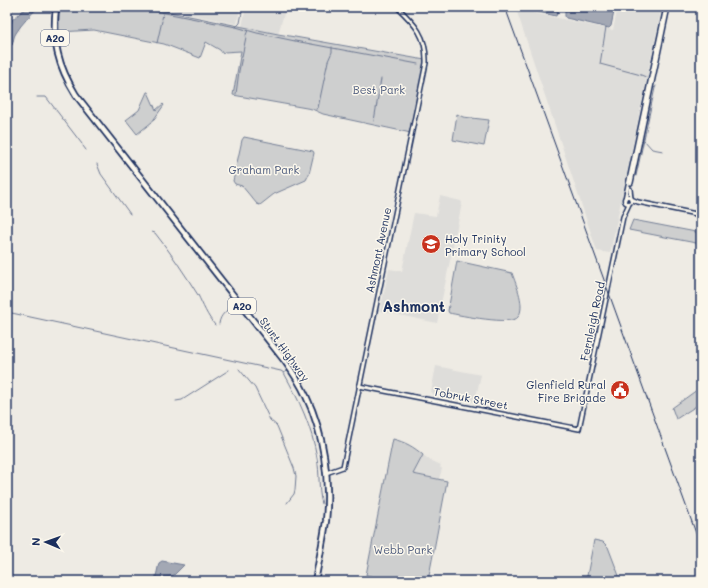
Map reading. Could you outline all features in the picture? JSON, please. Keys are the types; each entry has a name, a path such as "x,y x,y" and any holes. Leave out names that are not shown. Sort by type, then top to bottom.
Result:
{"highway":[{"name":"Sturt Highway","path":"56,7 55,41 61,68 69,84 86,110 284,360 296,377 306,396 318,428 326,473 326,520 315,581"}],"street":[{"name":"Ashmont Avenue","path":"326,473 343,467 425,70 426,55 423,38 414,23 397,7"},
{"name":"Fernleigh Road","path":"579,429 623,217 625,200 667,7"},
{"name":"Fernleigh Road","path":"623,217 630,201 630,189 667,7"},
{"path":"625,200 628,197 630,201"},
{"path":"625,200 626,203 630,201 638,202 701,215"},
{"name":"Tobruk Street","path":"359,386 579,429"}],"shaded area":[{"path":"27,7 38,7 18,29 14,36 12,45 8,44 7,17 9,13 10,26 12,20"},
{"path":"154,7 240,7 237,24"},
{"path":"246,7 286,7 278,34 242,27"},
{"path":"517,7 560,7 556,16"},
{"path":"565,7 615,7 611,26 609,28 566,18"},
{"path":"618,7 662,7 610,253 597,251 516,9 613,30"},
{"path":"440,196 461,201 462,203 437,323 380,311 389,269 402,271 414,213 436,216"},
{"path":"436,366 481,375 475,401 432,394 431,392"},
{"path":"423,455 441,465 440,467 442,469 439,479 412,474"},
{"path":"162,561 184,565 174,575 159,581 155,581 159,563"}],"green space":[{"name":"Best Park","path":"59,7 145,7 278,34 425,60 411,133 323,114 312,109 233,95 241,51 224,52 223,54 220,50 206,42 200,58 164,44 94,30 59,32"},
{"path":"147,92 156,110 163,104 164,105 152,122 137,134 126,120 139,110"},
{"path":"457,114 463,117 489,120 484,146 453,140"},
{"name":"Graham Park","path":"244,137 313,151 314,153 309,174 306,180 274,194 260,205 257,204 242,186 235,184 233,181 242,140"},
{"path":"633,220 701,233 701,244 629,230"},
{"path":"457,261 512,273 521,301 518,317 507,320 497,320 474,318 449,313 448,311"},
{"path":"701,387 701,403 676,419 672,408"},
{"name":"Webb Park","path":"393,439 409,445 423,455 413,474 447,481 428,581 394,581 366,575"},
{"path":"594,540 603,542 608,547 621,581 586,581"}],"waterway":[{"path":"12,7 12,22"},
{"path":"135,7 236,27 240,23 243,7"},
{"path":"694,7 701,8"},
{"path":"162,19 163,14"},
{"path":"157,43 162,21"},
{"path":"236,27 295,41 418,64"},
{"path":"606,27 600,64 646,77"},
{"path":"246,35 248,30"},
{"path":"236,94 246,37"},
{"path":"316,109 318,108 332,47"},
{"path":"374,121 381,79"},
{"path":"653,86 655,88 656,86"},
{"path":"636,176 655,88"},
{"path":"37,97 46,97 82,144"},
{"path":"644,140 652,149 663,151"},
{"path":"83,146 86,150"},
{"path":"97,164 101,174 130,214"},
{"path":"152,232 155,233 178,264 215,325"},
{"path":"219,324 222,315 234,304"},
{"path":"7,312 281,371 284,373 295,393 312,435 318,464 322,504"},
{"path":"239,369 255,388 270,420 277,426 294,468 296,476 295,490 294,494 287,503"},
{"path":"176,401 182,400 229,370"},
{"path":"283,373 288,371"}],"railway":[{"path":"505,7 701,547"}],"place":[{"name":"Holy Trinity Primary School","path":"431,244"},
{"name":"Glenfield Rural Fire Brigade","path":"620,390"}],"district":[{"name":"Ashmont","path":"414,306"}]}
